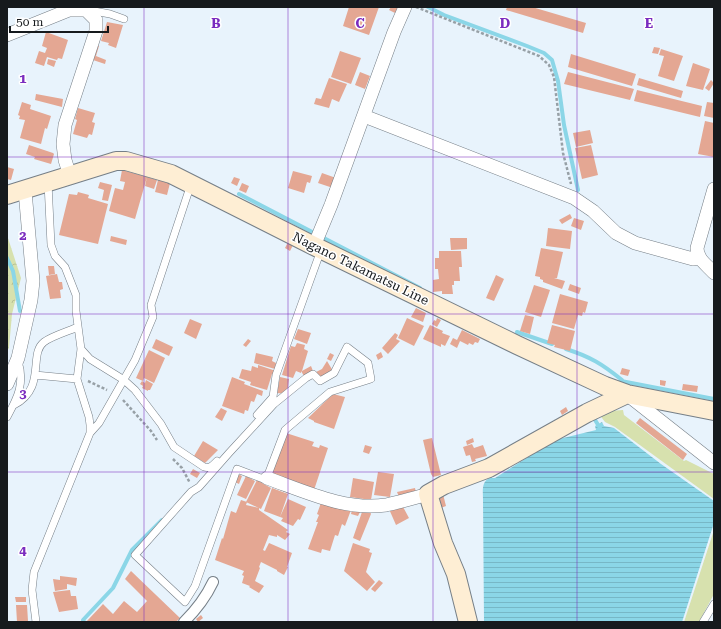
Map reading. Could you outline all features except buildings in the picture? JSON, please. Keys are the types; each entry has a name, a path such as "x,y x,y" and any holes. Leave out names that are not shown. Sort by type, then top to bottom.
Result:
{"main road":[{"name":"Nagano Takamatsu Line","path":"7,195 24,191 116,161 126,161 171,174 318,241 517,345 606,386 627,394 714,411"},
{"path":"468,622 456,574 443,543 428,494 444,485 487,468 591,411 627,394"}],"street":[{"path":"318,241 394,32 405,7"},
{"path":"7,35 64,9 85,8 96,20 96,31 65,125 63,144 65,160 70,176"},
{"path":"364,116 574,198 593,211 616,233 635,243 694,259 700,258"},
{"path":"714,189 697,248 697,253 700,258 714,273"},
{"path":"7,384 18,358 31,300 33,281 24,191"},
{"path":"627,394 714,463"},
{"path":"267,478 328,499 357,505 386,505 428,494"},
{"path":"184,622 194,612 213,582"}],"lane":[{"path":"85,8 124,19"},
{"path":"48,183 51,245 54,256 65,267 76,295 78,326 82,349 77,379 89,416 90,433"},
{"path":"36,622 32,590 34,572 90,433 99,423 116,395 135,360 153,317 151,305 192,184"},
{"path":"82,349 90,359 124,380 135,390 161,424 174,447 204,467 208,468 213,466 240,437 274,404 306,378 314,374 320,381 334,373 347,347 368,363 371,379 330,392 285,430 266,480 237,469 195,586 185,602 135,555 191,492 199,487 212,473 240,437 273,397 276,375 318,241"},
{"path":"14,405 22,400 35,380 39,348 44,342 78,326"},
{"path":"7,417 14,405 20,388 22,376 18,358"},
{"path":"35,375 77,379"},
{"path":"703,622 714,604"}],"path":[{"path":"416,7 539,56 549,65 554,77 563,153 574,198"},
{"path":"77,379 87,381 107,389 124,401 151,431 159,444"},
{"path":"168,454 182,468 194,490"}],"green space":[{"path":"7,235 21,278 12,314 9,348 7,351"},
{"path":"623,410 624,415 684,461 686,460 714,474 714,499 615,427 605,422 599,414 609,411"},
{"path":"714,530 714,594 699,622 684,622"}],"water":[{"path":"602,422 604,426 614,428 661,464 714,501 714,523 682,622 484,622 483,490 485,482 490,478 484,465 481,465 480,461 489,457 490,460 486,463 492,478 495,478 555,440 596,430 595,426"}],"waterway":[{"path":"428,7 444,15 544,53 552,60 558,81 564,125 578,190"},
{"path":"239,194 420,288"},
{"path":"7,258 13,271 20,311"},
{"path":"517,332 552,344"},
{"path":"566,349 596,362 622,380"},
{"path":"621,381 714,399"},
{"path":"592,415 600,428"},
{"path":"84,622 83,620 113,588 132,550 162,520"}]}
